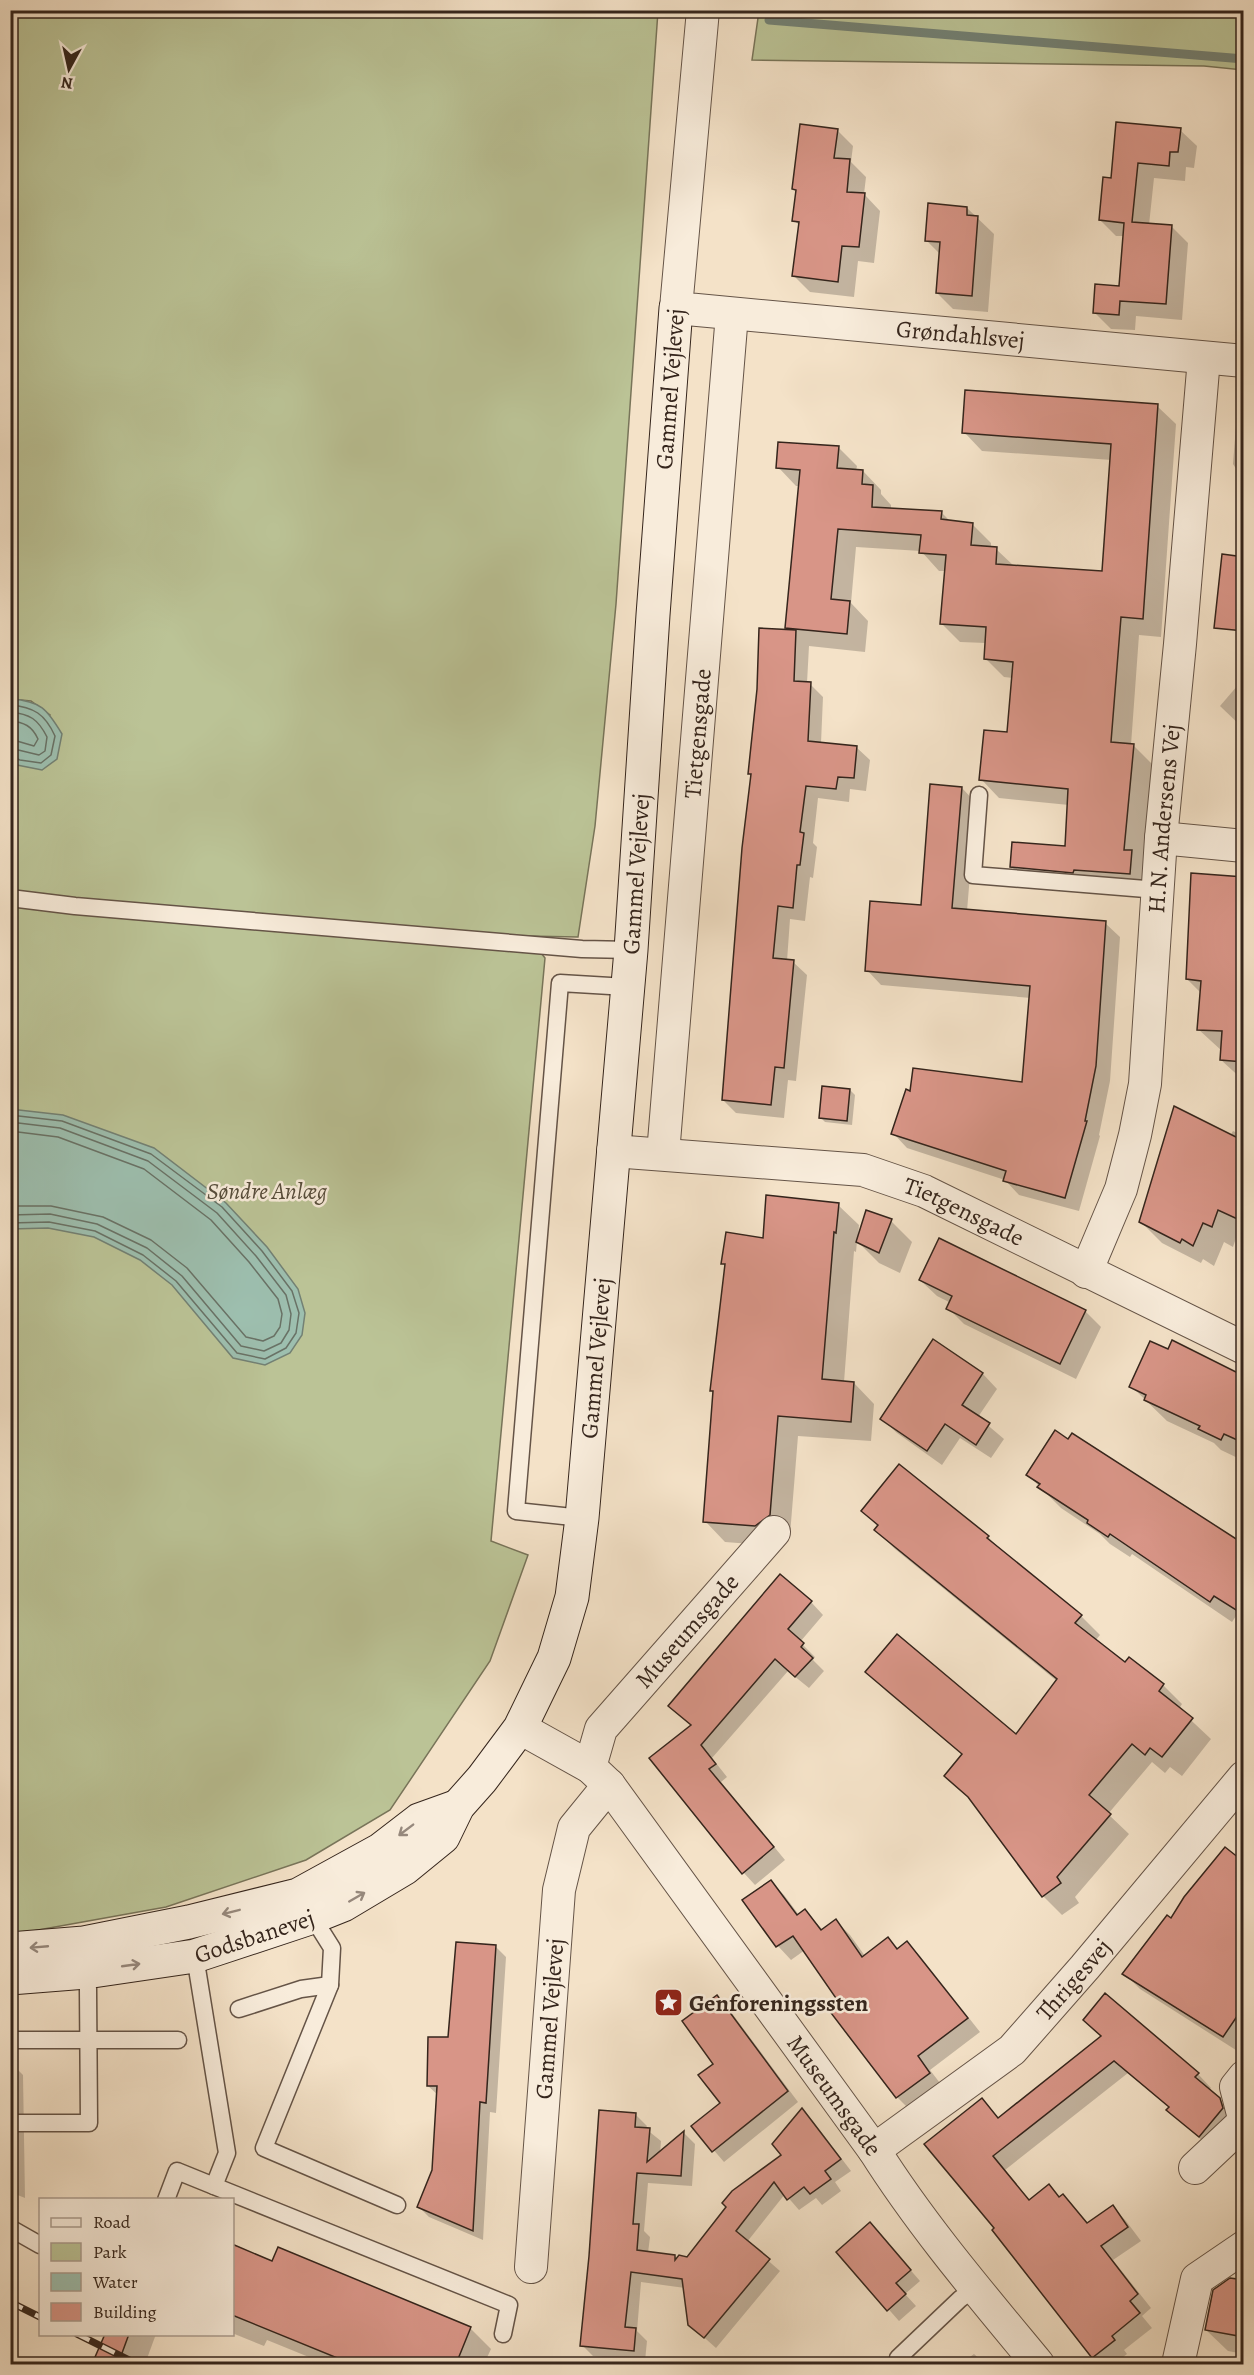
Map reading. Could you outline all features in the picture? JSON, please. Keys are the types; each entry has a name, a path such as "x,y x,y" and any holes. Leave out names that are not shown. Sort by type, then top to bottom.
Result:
{"street":[{"name":"Gammel Vejlevej","path":"520,1728 554,1658 560,1638 572,1597 582,1518 631,950 676,308 703,10"},
{"name":"Grøndahlsvej","path":"676,308 1244,361"},
{"name":"Tietgensgade","path":"663,1155 732,314"},
{"name":"H.N. Andersens Vej","path":"1086,1272 1121,1189 1135,1136 1145,1084 1161,838 1204,358"},
{"path":"1161,838 1244,846"},
{"name":"Tietgensgade","path":"613,1151 862,1170 924,1191 1244,1348"},
{"name":"Museumsgade","path":"599,1776 601,1729 774,1532"},
{"name":"Museumsgade","path":"520,1728 599,1776 874,2151 891,2178 975,2288 1038,2364"},
{"name":"Godsbanevej","path":"10,1949 85,1958 195,1956 305,1906 419,1820 458,1806 482,1779 520,1728"},
{"name":"Gammel Vejlevej","path":"531,2267 559,1890 574,1828 599,1776"},
{"name":"Thrigesvej","path":"874,2151 1012,2050 1239,1790"},
{"name":"Godsbanevej","path":"10,1978 85,1958 189,1922 305,1906"},
{"path":"1195,2168 1244,2120 1236,2087 1244,2077"},
{"path":"1178,2364 1197,2279 1244,2247"}],"lane":[{"path":"979,795 973,875 1158,890"},
{"path":"10,898 75,906 582,949 631,950"},
{"path":"582,1518 516,1511 538,1240 560,983 627,987"},
{"path":"305,1906 332,1948 330,1985 264,2148 398,2205"},
{"path":"189,1922 227,2153 214,2186"},
{"path":"15,2123 89,2123 85,1958"},
{"path":"238,2009 301,1989 330,1985"},
{"path":"10,2040 178,2040"},
{"path":"166,2198 177,2171 509,2305 503,2334"},
{"path":"10,2229 39,2244"},
{"path":"898,2358 960,2299 975,2288"}],"green space":[{"name":"Søndre Anlæg","path":"11,11 658,11 616,604 595,826 578,937 528,936 545,958 491,1541 528,1555 490,1661 390,1810 306,1860 166,1907 27,1932 10,1932 10,760 17,765 50,715 31,701 11,699"},
{"path":"759,11 1243,11 1243,70 1204,66 752,60"}],"water":[{"path":"11,699 30,702 42,708 52,718 62,734 57,759 42,770 17,765 11,760"},
{"path":"10,1109 63,1115 154,1148 226,1203 267,1247 298,1289 305,1313 302,1335 290,1353 265,1365 233,1358 172,1285 140,1260 94,1237 48,1228 11,1229"}],"building":[{"path":"1116,122 1181,128 1178,152 1170,152 1169,166 1138,163 1132,222 1172,225 1166,304 1120,301 1119,315 1093,313 1095,284 1119,286 1124,223 1099,220 1103,177 1111,178"},
{"path":"800,124 838,129 834,158 850,159 847,192 865,193 859,247 842,246 838,282 792,276 799,222 792,221 796,190 792,189"},
{"path":"928,203 967,207 967,215 978,216 972,296 936,293 940,242 925,241"},
{"path":"965,390 1158,404 1143,619 1121,617 1111,742 1134,744 1124,850 1132,850 1130,874 1074,870 1073,873 1010,867 1012,842 1065,846 1068,789 979,780 984,730 1007,732 1013,662 984,659 986,627 940,624 946,555 919,553 921,535 838,529 831,599 850,601 847,634 785,628 800,470 776,468 778,442 839,446 837,468 863,470 862,484 873,485 872,507 942,511 941,519 973,523 971,545 997,547 996,564 1102,571 1111,444 962,433"},
{"path":"1222,554 1244,557 1244,631 1214,628"},
{"path":"759,628 796,630 794,681 811,682 808,741 857,746 854,778 838,777 836,789 806,786 800,832 804,833 800,865 797,865 793,908 778,906 773,958 794,960 784,1068 775,1067 771,1105 722,1100 742,848 751,774 748,774 757,689"},
{"path":"930,784 962,787 952,908 1106,921 1096,1066 1085,1121 1087,1121 1065,1198 1003,1181 1006,1171 891,1134 906,1089 910,1091 913,1068 1022,1082 1030,986 865,971 870,901 921,905"},
{"path":"1191,873 1244,877 1244,1062 1220,1060 1222,1031 1197,1030 1201,981 1186,979"},
{"path":"822,1086 850,1089 847,1121 819,1118"},
{"path":"1174,1106 1244,1141 1244,1222 1218,1210 1212,1227 1203,1223 1193,1246 1182,1239 1180,1243 1139,1222"},
{"path":"766,1195 839,1203 836,1233 834,1232 822,1379 854,1382 851,1422 778,1416 770,1515 755,1526 703,1522 713,1391 710,1391 725,1264 721,1264 726,1232 763,1238"},
{"path":"866,1210 892,1219 879,1253 856,1242"},
{"path":"939,1238 1086,1310 1060,1364 946,1309 952,1296 919,1280"},
{"path":"933,1339 983,1373 962,1405 990,1423 976,1445 945,1424 927,1451 880,1419"},
{"path":"1172,1340 1244,1376 1244,1443 1224,1434 1221,1440 1198,1429 1200,1426 1144,1400 1146,1395 1129,1387 1150,1341 1168,1349"},
{"path":"1055,1430 1068,1439 1072,1433 1244,1544 1244,1615 1214,1596 1210,1602 1110,1534 1108,1537 1087,1523 1088,1520 1037,1487 1040,1484 1026,1475"},
{"path":"899,1464 1082,1615 1075,1623 1125,1662 1129,1657 1164,1684 1159,1691 1193,1718 1162,1757 1150,1748 1145,1755 1132,1744 1089,1795 1111,1814 1057,1877 1061,1883 1042,1897 968,1797 944,1776 962,1754 865,1672 897,1634 1016,1734 1057,1679 874,1530 878,1525 861,1511"},
{"path":"780,1574 812,1601 788,1629 804,1643 801,1647 813,1658 795,1677 775,1659 701,1745 716,1764 709,1769 774,1847 742,1874 649,1758 691,1725 668,1706"},
{"path":"1225,1847 1244,1862 1244,2006 1223,2037 1122,1974 1167,1915 1171,1918 1184,1897"},
{"path":"771,1880 797,1915 805,1909 821,1930 836,1919 862,1957 888,1937 897,1949 907,1941 968,2018 918,2056 930,2073 896,2098 828,2009 838,2001 793,1936 776,1947 742,1900"},
{"path":"456,1942 496,1945 486,2103 480,2102 473,2231 417,2207 432,2170 437,2086 427,2086 428,2037 448,2037"},
{"path":"1105,1993 1199,2073 1195,2077 1220,2098 1223,2108 1199,2137 1166,2110 1169,2107 1114,2061 993,2156 1029,2200 1049,2184 1059,2197 1063,2194 1087,2223 1113,2205 1128,2227 1101,2246 1138,2294 1130,2301 1140,2313 1112,2336 1115,2340 1092,2358 992,2230 994,2228 924,2144 982,2098 998,2118 1101,2036 1083,2020"},
{"path":"717,1995 788,2091 712,2152 691,2126 720,2103 698,2075 713,2064 682,2021"},
{"path":"802,2108 841,2159 825,2171 831,2179 810,2194 804,2187 787,2200 774,2182 736,2231 770,2259 704,2338 688,2325 682,2279 631,2272 625,2327 636,2328 634,2351 580,2346 599,2110 636,2113 635,2127 650,2128 647,2162 684,2131 681,2176 637,2173 633,2224 639,2224 637,2250 675,2255 675,2260 679,2255 687,2257 726,2207 722,2203 732,2191 781,2155 772,2144"},
{"path":"870,2222 911,2270 896,2283 906,2294 887,2311 836,2252"},
{"path":"234,2245 272,2261 278,2247 471,2327 456,2364 352,2364 234,2316"},
{"path":"1230,2278 1244,2280 1244,2337 1205,2330 1213,2290"},
{"path":"104,2336 128,2336 118,2364 92,2364"}],"waterway":[{"path":"769,20 1244,59"}],"railway":[{"path":"10,2302 39,2316"},
{"path":"81,2336 137,2364"}],"place":[{"name":"Genforeningssten","path":"668,2003"}]}
